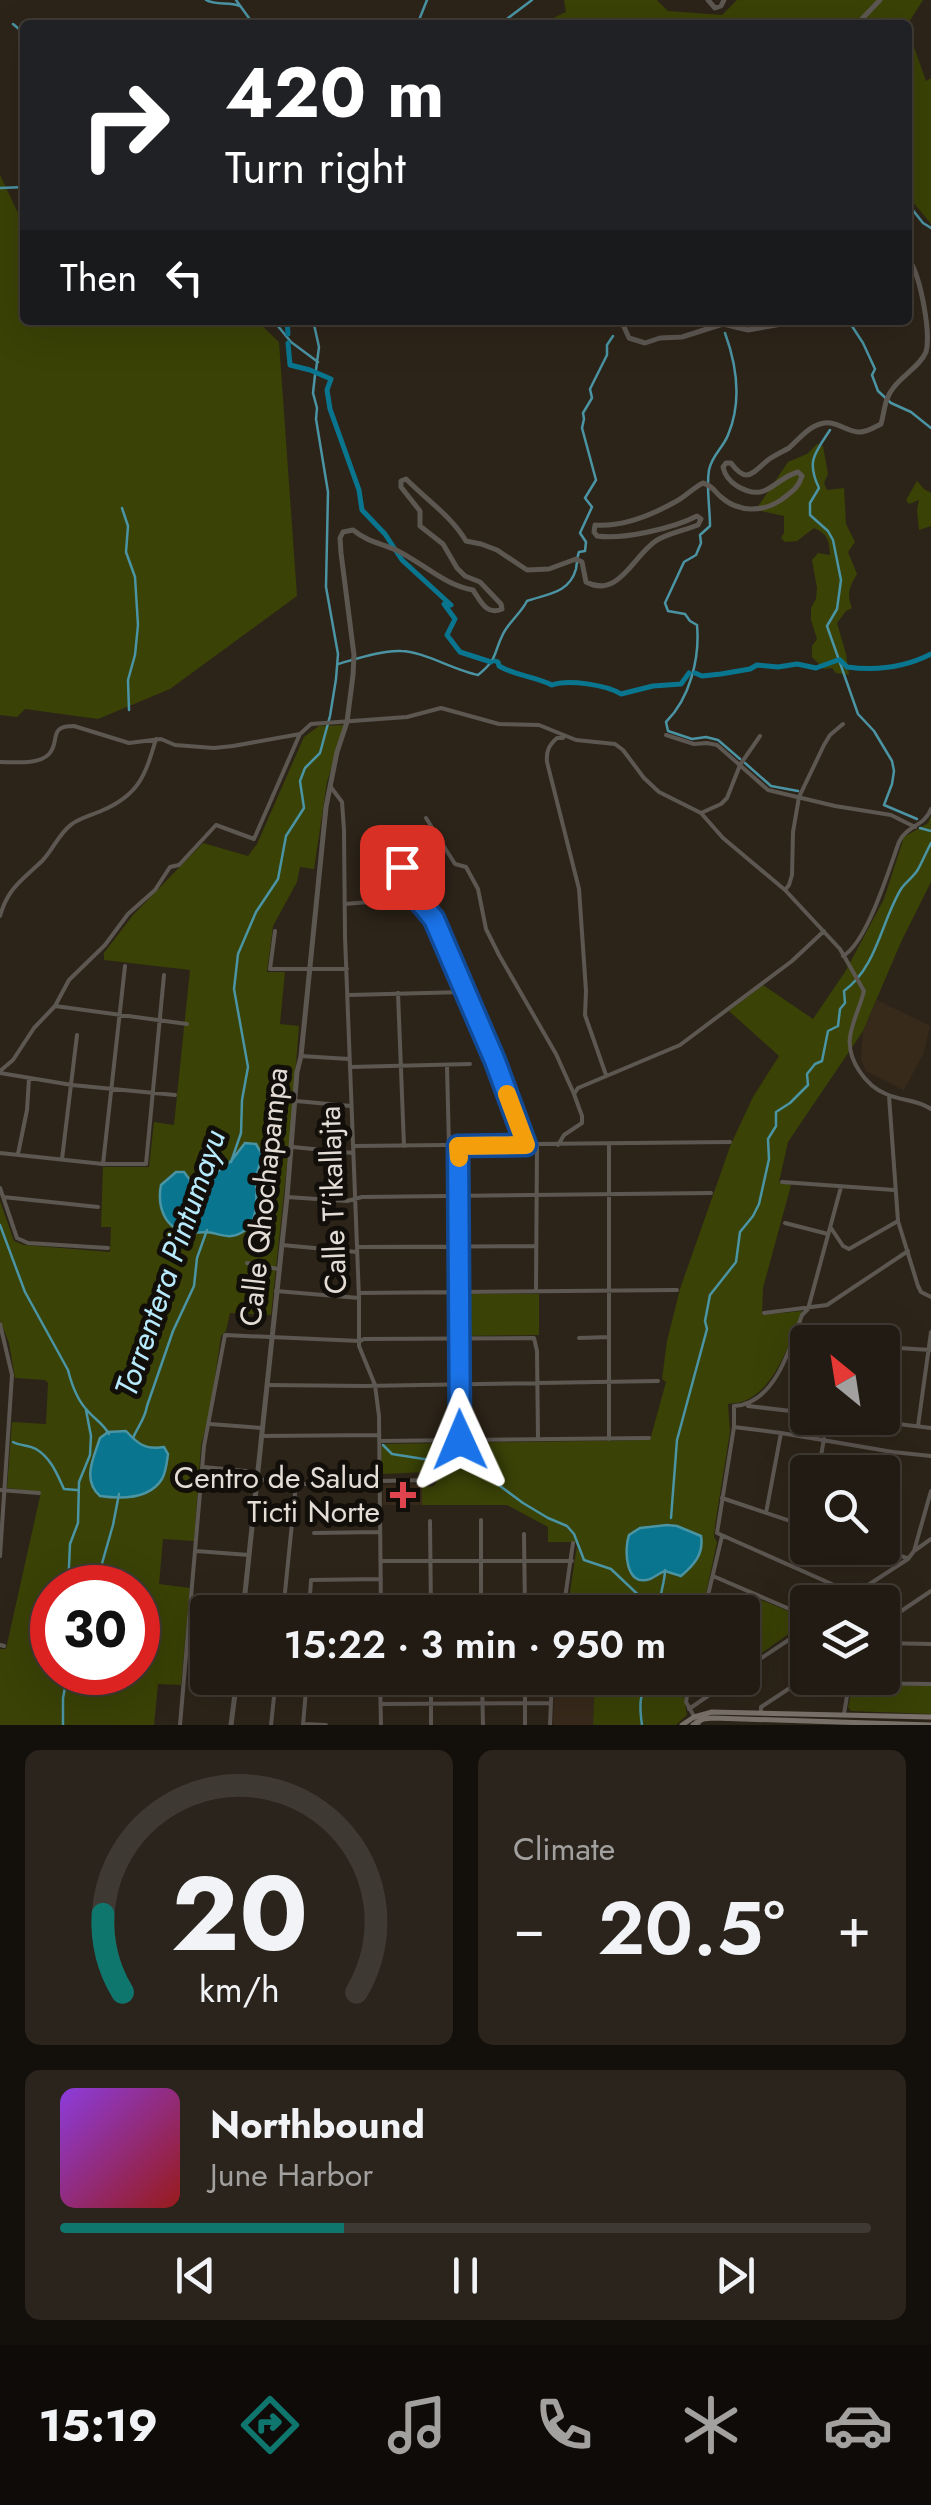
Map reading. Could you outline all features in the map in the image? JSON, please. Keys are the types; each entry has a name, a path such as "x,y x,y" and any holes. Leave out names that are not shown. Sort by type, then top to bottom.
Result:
{"main road":[{"path":"696,1722 712,1712 760,1713 838,1724 931,1725"},
{"path":"682,1725 713,1718 827,1721 844,1714 931,1717"},
{"path":"838,1724 844,1714"}],"street":[{"path":"708,0 715,8 724,0"},
{"path":"861,20 880,0"},
{"name":"Calle Qhochapampa","path":"245,1595 318,874 354,655 342,567 343,532 353,530 448,583 474,590 490,611 502,609 502,604 480,582 457,568 443,544 420,526 420,511 400,487 401,481 406,480 440,508 466,541 497,550 527,570 549,570 576,559 582,562 586,582 595,587 608,584 630,570 647,547 698,525 701,519 697,516 682,524 632,536 597,536 595,525 620,525 646,515 703,483 710,484 723,500 734,505 750,510 770,507 794,490 802,476 798,472 790,474 767,491 753,493 732,484 722,467 726,462 745,475 751,474 811,428 834,422 858,432 880,424 886,398 925,356 928,345 930,317 912,264"},
{"path":"623,325 629,338 644,343 720,325"},
{"path":"727,325 748,330 777,325"},
{"path":"0,1072 55,1006 69,980 154,890 170,867 179,864 216,824 254,839 300,734 311,724 407,718 448,708 499,724 539,725 568,738"},
{"path":"785,890 792,875 799,797 830,735 843,724"},
{"path":"0,762 44,758 51,753 57,731 64,726 130,744 156,739 175,745 214,748 300,734"},
{"path":"666,735 694,744 717,745 768,790 892,815 915,827"},
{"path":"701,813 727,798 740,765 760,736"},
{"path":"606,1075 585,1015 580,889 547,762 546,754 557,738 615,744 659,792 701,813 723,838 785,890 824,931 864,991 850,1039 862,1074 874,1088 889,1096 913,1100 931,1109"},
{"path":"0,916 10,892 41,862 67,828 117,804 138,784 156,739"},
{"name":"Calle T'ikallajta","path":"330,786 342,802 359,1346 375,1385 379,1416 381,1595"},
{"path":"843,956 853,951 873,910 902,835 927,820 931,809"},
{"path":"426,818 455,864 466,867 478,889 486,930 556,1054 574,1094 582,1122 558,1145"},
{"path":"394,845 410,890 434,919 526,1145"},
{"path":"345,904 418,898"},
{"path":"275,931 270,968 347,969"},
{"path":"574,1094 578,1088 606,1075 680,1045 792,961 824,931"},
{"path":"104,1164 125,966"},
{"path":"0,1153 104,1164 146,1164 164,976"},
{"path":"348,995 464,992"},
{"path":"398,993 404,1146"},
{"path":"55,1006 188,1024"},
{"path":"62,1159 77,1034"},
{"path":"301,1056 349,1059"},
{"path":"350,1067 470,1064"},
{"path":"447,1066 449,1146"},
{"path":"0,1072 72,1086 174,1095"},
{"path":"18,1154 29,1080"},
{"path":"889,1096 898,1220 918,1286 931,1297"},
{"path":"296,1102 351,1106"},
{"path":"291,1147 353,1150 730,1142"},
{"path":"536,1291 537,1145"},
{"path":"609,1145 609,1439"},
{"path":"458,1146 460,1440"},
{"path":"782,1182 894,1190"},
{"path":"798,1325 808,1309 842,1187"},
{"path":"0,1188 17,1238 24,1242 108,1248"},
{"path":"287,1197 347,1201 362,1197 711,1193"},
{"path":"3,1197 98,1207"},
{"path":"830,1226 848,1249 898,1220"},
{"path":"784,1223 828,1234"},
{"path":"282,1245 357,1249 535,1246"},
{"path":"764,1313 826,1305 908,1250"},
{"path":"246,1264 278,1269"},
{"path":"276,1291 359,1295 677,1290"},
{"path":"0,1324 12,1374 0,1551"},
{"path":"918,1426 931,1332"},
{"path":"180,1725 204,1446 225,1336 360,1342 534,1338 538,1439"},
{"path":"579,1338 609,1338"},
{"path":"743,1406 756,1400 769,1386 790,1345"},
{"path":"900,1348 930,1350"},
{"path":"0,1374 12,1374"},
{"path":"267,1385 658,1380"},
{"path":"790,1411 734,1406 717,1534 834,1585"},
{"path":"210,1424 262,1428"},
{"path":"900,1424 931,1428"},
{"path":"734,1427 931,1456"},
{"path":"0,1429 9,1430"},
{"path":"766,1513 781,1433"},
{"path":"260,1436 650,1438"},
{"path":"0,1437 8,1438"},
{"path":"821,1455 824,1439"},
{"path":"203,1467 296,1484 430,1480"},
{"path":"285,1595 296,1484"},
{"path":"2,1490 39,1493"},
{"path":"914,1551 931,1490"},
{"path":"722,1498 790,1521"},
{"path":"430,1520 431,1595"},
{"path":"481,1520 481,1595"},
{"path":"314,1533 380,1532"},
{"path":"524,1534 525,1595"},
{"path":"708,1595 722,1536"},
{"path":"872,1585 931,1540"},
{"path":"566,1595 574,1543"},
{"path":"196,1551 249,1556"},
{"path":"900,1556 908,1558"},
{"path":"381,1561 572,1560"},
{"path":"712,1576 790,1609"},
{"path":"310,1595 311,1580 381,1579"},
{"path":"900,1612 931,1591"},
{"path":"760,1660 790,1639"},
{"path":"900,1643 931,1644"},
{"path":"900,1682 931,1684"},
{"path":"760,1713 761,1707 790,1688"},
{"path":"232,1725 235,1695"},
{"path":"272,1725 275,1695"},
{"path":"305,1695 304,1724 326,1725"},
{"path":"381,1695 381,1725"},
{"path":"431,1695 431,1725"},
{"path":"482,1695 483,1725"},
{"path":"525,1695 525,1725"},
{"path":"550,1725 551,1695"},
{"path":"686,1695 696,1722"},
{"path":"690,1709 710,1695"},
{"path":"844,1714 847,1695"},
{"path":"381,1704 551,1703"}],"shaded area":[{"path":"877,1000 930,1026 924,1052 904,1090 866,1071 861,1059 863,1031"},
{"name":"Centro de Salud Ticti Norte","path":"422,1484 422,1505 383,1505 383,1485"},
{"path":"554,1695 594,1695 593,1725 553,1725"}],"green space":[{"path":"564,0 657,0 668,11 722,15 737,0 923,0 910,20 550,20 566,12"},
{"path":"912,41 926,81 931,78 931,224 912,201"},
{"path":"0,175 20,214 20,325 261,325 279,342 297,596 170,689 98,719 25,709 17,717 0,715"},
{"path":"817,444 823,446 827,490 844,488 846,524 855,542 848,552 857,574 850,590 852,608 837,623 849,675 824,669 812,657 817,639 811,608 817,588 812,560 818,553 830,555 827,538 814,528 797,541 785,542 781,538 784,516 757,508 788,462 807,454"},
{"path":"917,481 931,493 931,526 919,530 919,500 909,504 906,500"},
{"path":"345,725 327,782 314,869 300,867 297,882 273,926 267,972 285,972 280,1024 299,1026 271,1315 230,1313 221,1336 201,1445 194,1541 163,1539 160,1573 160,1565 30,1565 30,1695 157,1695 154,1725 0,1725 0,1649 6,1649 41,1492 7,1488 12,1422 46,1424 48,1383 15,1378 0,1320 0,1201 14,1241 110,1252 111,1227 101,1227 103,1167 149,1167 154,1122 174,1125 190,970 104,960 104,953 133,915 203,843 248,856 257,844 304,737 319,726"},
{"path":"931,816 931,882 863,1031 788,1142 779,1182 791,1185 763,1288 762,1315 802,1311 796,1325 790,1325 790,1341 770,1380 749,1399 728,1404 730,1432 715,1525 717,1542 706,1595 570,1595 575,1542 548,1542 548,1527 507,1505 422,1505 422,1484 435,1485 435,1475 382,1474 381,1447 650,1440 666,1382 662,1379 667,1341 680,1289 731,1144 753,1097 779,1056 729,1011 763,985 813,1019 845,972 884,899 904,837 928,823"},
{"path":"461,1294 539,1294 539,1335 461,1336"},
{"path":"160,1584 190,1588 181,1685 160,1684"},
{"path":"760,1599 790,1612 790,1633 760,1654"},
{"path":"900,1686 931,1686 931,1714 851,1711 851,1695 900,1695"},
{"path":"594,1695 685,1695 687,1715 676,1725 593,1725"}],"water":[{"path":"245,1143 256,1144 263,1156 256,1179 255,1214 249,1226 240,1234 228,1236 181,1231 168,1222 160,1201 161,1185 176,1172 184,1172 190,1180 209,1182"},
{"path":"126,1431 142,1445 164,1447 168,1454 163,1476 156,1486 142,1494 100,1496 90,1476 100,1438 108,1432"},
{"path":"667,1525 701,1536 697,1559 681,1576 665,1571 650,1579 635,1578 628,1566 629,1535 640,1528"}],"waterway":[{"path":"206,0 240,6"},
{"name":"Torrentera Pintumayu","path":"236,0 250,20"},
{"path":"419,20 427,0"},
{"path":"506,20 532,0"},
{"path":"13,24 20,30"},
{"path":"0,188 20,187"},
{"path":"912,209 931,228"},
{"path":"277,325 291,342 318,362"},
{"path":"287,325 288,334"},
{"name":"Torrentera Pintumayu","path":"314,325 319,347 316,370"},
{"path":"851,325 875,369 872,375 878,391 931,428"},
{"path":"725,333 735,371 735,410 728,435 709,470 710,526 700,535 696,555 684,562 665,603 668,611 685,614 697,625 698,638 687,689 666,722 668,731 692,739 718,740 740,759"},
{"path":"338,664 401,651 478,675 492,660 506,630 527,601 568,584 579,552 585,551 586,542 580,533 592,507 585,498 596,480 582,428 583,413 613,336"},
{"path":"288,343 290,365 331,379 327,390 330,409 359,490 362,510 402,560 451,605 444,604 455,619 447,635 460,652 491,662"},
{"name":"Torrentera Pintumayu","path":"231,1162 241,1133 248,1067 234,989 238,954 256,912 278,879 286,836 304,808 300,781 305,768 320,753 336,679 338,654 326,587 328,492 313,393 315,375"},
{"path":"830,430 814,458 813,471 819,488 810,503 810,515 833,540 841,580 837,609 827,626 858,714 892,761 892,784 884,805 917,819"},
{"path":"122,508 128,526 126,552 135,577 138,625 128,680 129,710"},
{"path":"840,660 847,667 880,668 931,654"},
{"path":"695,673 721,674 757,665 797,664 816,668 838,660"},
{"path":"495,661 505,669 552,685 587,684 621,694 681,684 689,673"},
{"path":"745,763 771,786 798,791"},
{"path":"920,828 931,831"},
{"path":"671,1518 677,1440 707,1329 710,1295 736,1262 740,1232 759,1204 776,1112 808,1085 807,1074 822,1061 828,1031 838,1026 840,1009 845,1003 844,991 864,970 894,902 917,871 931,843"},
{"path":"0,1225 25,1292 68,1370 77,1395 109,1434"},
{"name":"Torrentera Pintumayu","path":"133,1438 194,1286 197,1258 207,1230"},
{"path":"69,1565 70,1544 78,1523 79,1482 90,1455 86,1410"},
{"path":"13,1442 41,1453 64,1489 77,1490"},
{"path":"383,1445 392,1454 480,1471 523,1503 567,1526 584,1560 611,1569 638,1595"},
{"name":"Torrentera Pintumayu","path":"102,1565 119,1494"},
{"path":"661,1595 665,1570"},
{"name":"Torrentera Pintumayu","path":"63,1725 64,1695"},
{"path":"642,1725 643,1695"}],"slow traffic":[{"path":"459,1158 458,1146 526,1145 507,1094"}],"place":[{"name":"Centro de Salud Ticti Norte","path":"403,1495"}],"route":[{"path":"402,867 410,890 434,919 526,1145 458,1146 460,1440"}]}
